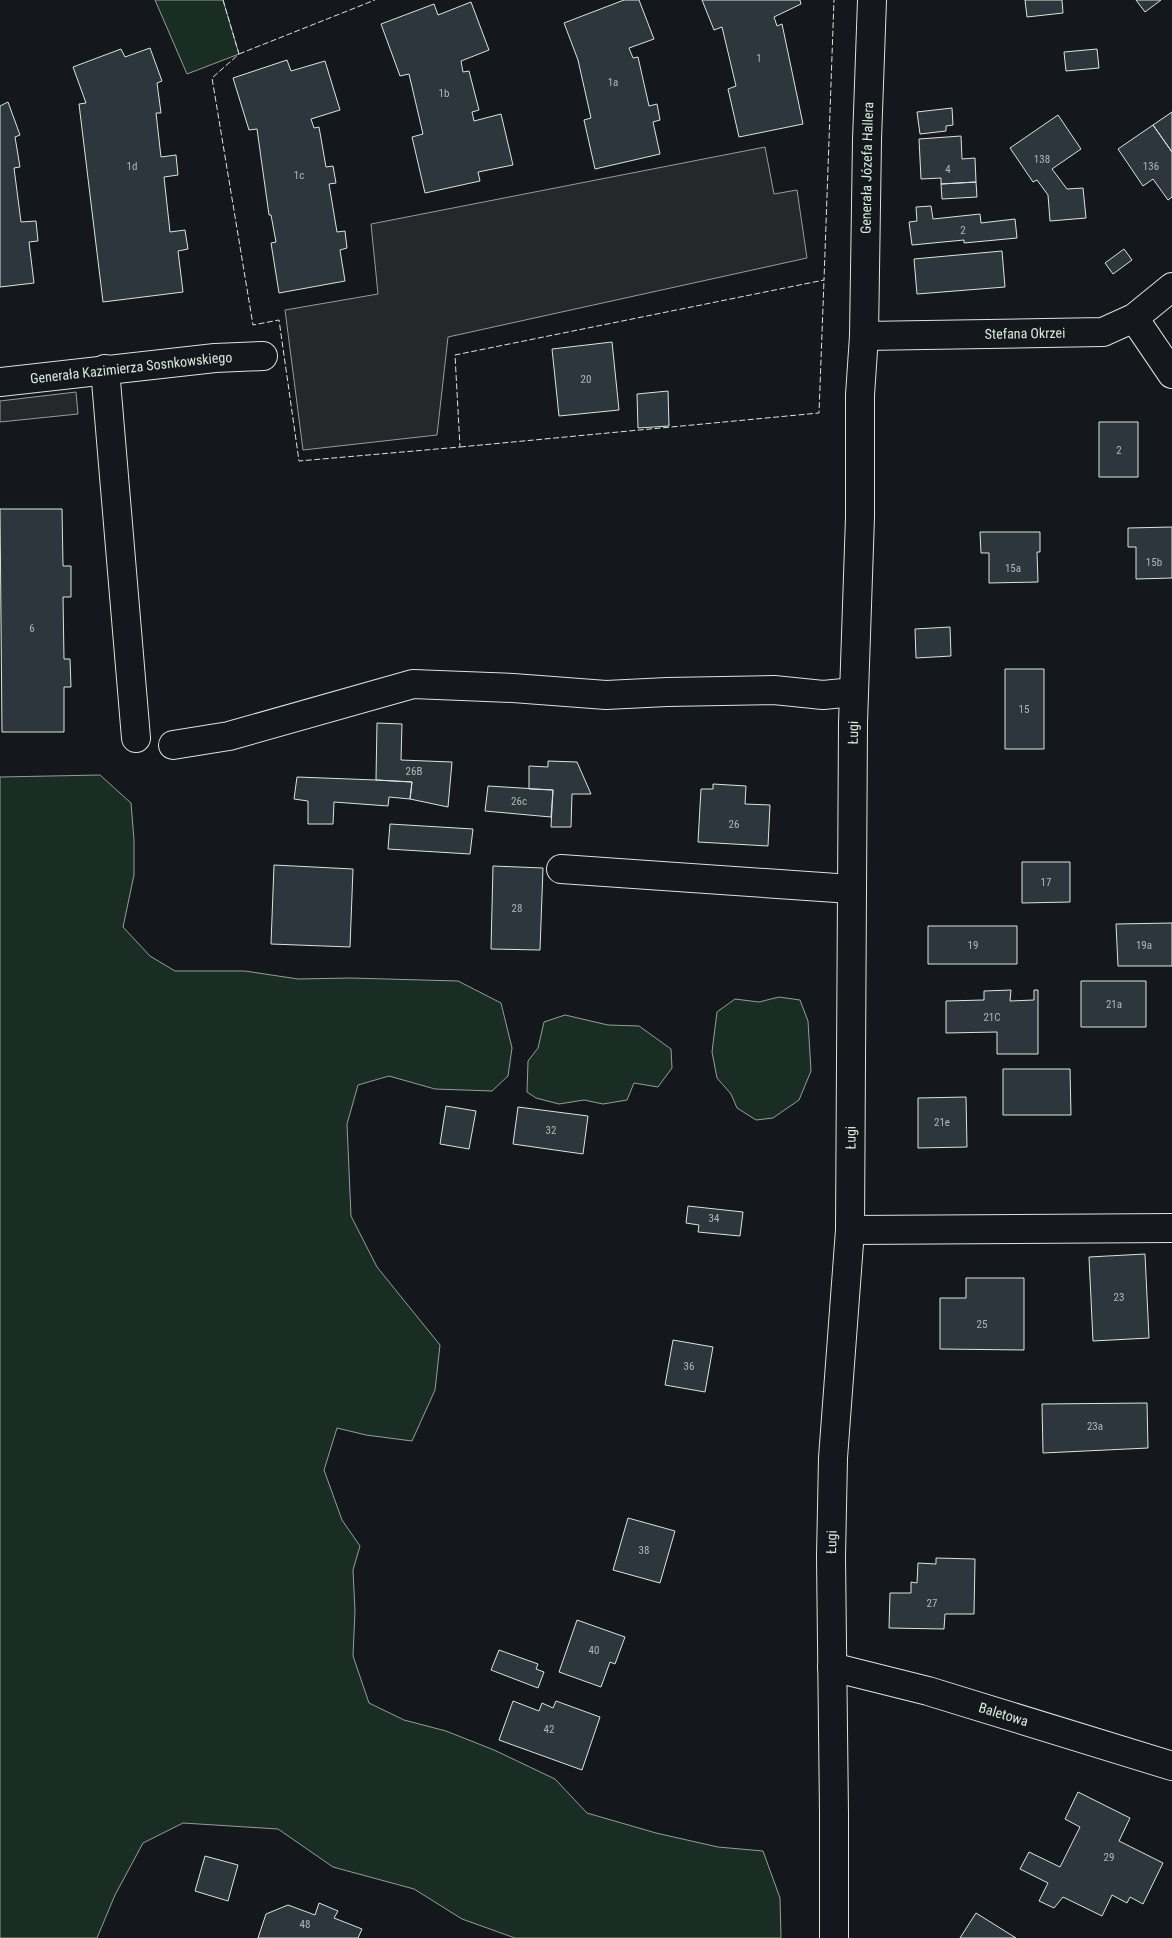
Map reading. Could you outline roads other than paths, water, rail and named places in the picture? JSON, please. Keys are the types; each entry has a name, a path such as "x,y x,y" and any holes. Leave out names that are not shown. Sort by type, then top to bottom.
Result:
{"street":[{"name":"Generała Józefa Hallera","path":"864,336 867,140 872,0"},
{"name":"Stefana Okrzei","path":"864,336 1103,332 1134,318 1172,287"},
{"path":"1134,318 1172,374"},
{"name":"Ługi","path":"834,1938 833,1458 850,1230 851,889 854,692 860,517 860,395 864,336"},
{"name":"Generała Kazimierza Sosnkowskiego","path":"0,382 215,358 263,356"},
{"path":"105,369 136,738"},
{"path":"173,745 229,736 413,684 513,688 606,695 774,690 823,695 854,692"},
{"path":"561,869 851,889"},
{"path":"850,1230 1172,1228"},
{"name":"Baletowa","path":"832,1667 928,1691 1172,1766"}]}
